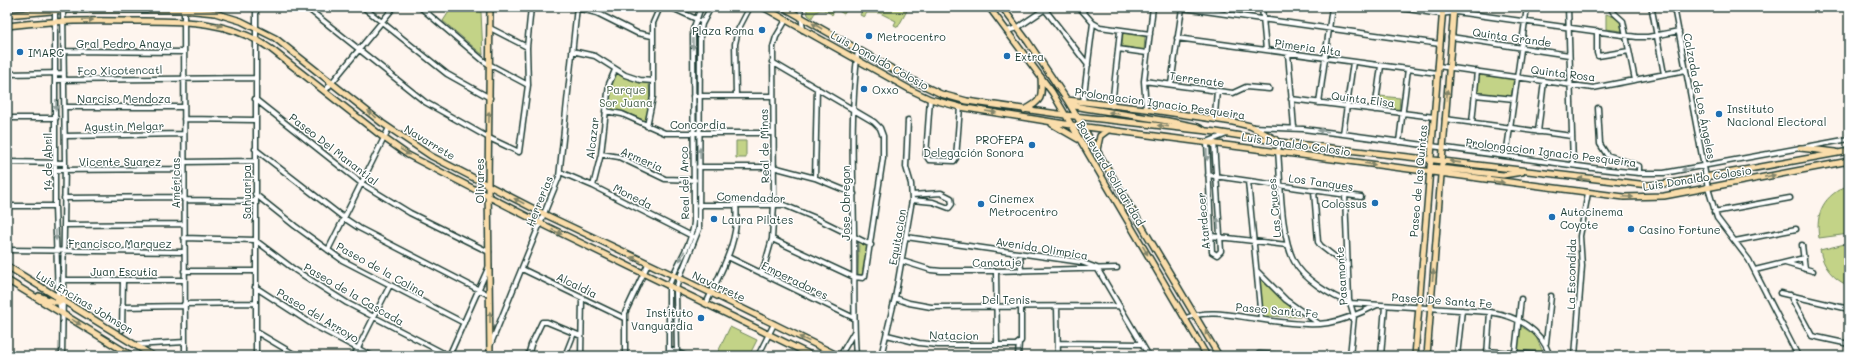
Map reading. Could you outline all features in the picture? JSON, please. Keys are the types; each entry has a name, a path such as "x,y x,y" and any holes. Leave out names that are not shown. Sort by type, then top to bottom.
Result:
{"main road":[{"name":"Olivares","path":"490,7 488,185 490,356"},
{"name":"Luis Donaldo Colosio","path":"763,7 911,90 930,99 960,107 1071,125 1214,142 1278,152 1430,169 1624,197 1651,197 1708,188 1849,161"},
{"name":"Luis Donaldo Colosio","path":"783,7 901,74 941,94 967,101 1065,116 1207,131 1280,142 1430,158 1524,171 1648,185 1706,177 1849,151"},
{"name":"Boulevard Solidaridad","path":"989,7 1041,76 1186,318 1207,356"},
{"name":"Boulevard Solidaridad","path":"1002,7 1067,100 1220,356"},
{"name":"Paseo de las Quintas","path":"1415,356 1443,7"},
{"name":"Navarrete","path":"7,15 55,10 215,10 256,27 275,38 389,128 416,147 544,214 711,293 839,356"},
{"name":"Paseo de las Quintas","path":"1427,356 1453,10"},
{"name":"Navarrete","path":"7,26 56,21 184,21 222,26 256,39 408,155 540,223 813,356"},
{"path":"1024,110 1036,103 1040,98 1041,76"},
{"name":"Prolongacion Ignacio Pesqueira","path":"1067,100 1146,109 1233,122 1250,126 1280,142"},
{"path":"1067,100 1080,107 1168,121 1198,127 1207,131"},
{"path":"1046,120 1080,140"},
{"name":"Boulevard Solidaridad","path":"1098,150 1100,136 1108,130"},
{"path":"1800,148 1841,153"},
{"path":"1442,171 1503,176 1524,171"},
{"name":"Luis Encinas Johnson","path":"7,266 153,356"},
{"name":"Luis Encinas Johnson","path":"7,280 62,313 123,353 132,356"},
{"path":"30,294 61,299"}],"street":[{"name":"Sahuaripa","path":"256,7 256,356"},
{"path":"306,7 425,102 489,138 518,152 528,85 527,47 531,7"},
{"path":"363,7 447,74 490,98"},
{"path":"325,91 394,7"},
{"path":"420,7 489,65 528,85"},
{"path":"577,7 597,12 637,33 652,36"},
{"name":"Herrerias","path":"490,346 557,184 560,172 577,7"},
{"path":"647,126 652,106 652,36 655,16 660,7"},
{"path":"670,7 703,22"},
{"name":"Real del Arco","path":"669,356 669,309 672,275 694,237 693,30 695,19 701,7"},
{"name":"Real del Arco","path":"677,354 676,289 694,237 700,205 700,34 703,22 711,7"},
{"path":"736,96 735,44 738,30 750,7"},
{"path":"800,7 800,17 803,30"},
{"path":"1079,7 1093,23 1108,29 1150,34"},
{"path":"1146,109 1144,81 1153,7"},
{"path":"1176,7 1440,44"},
{"path":"1227,14 1229,7"},
{"path":"1262,7 1266,50"},
{"path":"1319,103 1332,7"},
{"path":"1393,7 1442,14 1453,10 1597,32 1648,37 1679,31"},
{"path":"1506,156 1527,7"},
{"path":"1568,7 1573,165"},
{"path":"1610,7 1612,11 1622,19 1627,35 1635,80"},
{"name":"Calzada de Los Ángeles","path":"1674,7 1708,188 1714,212 1720,223 1735,241 1755,270 1798,356"},
{"path":"1007,31 1017,28 1045,8 1088,66"},
{"path":"1171,84 1182,8"},
{"name":"14 de Abril","path":"55,10 55,206 56,252 62,313 62,356"},
{"name":"14 de Abril","path":"61,299 64,280 65,163 63,10"},
{"name":"Américas","path":"184,10 185,356"},
{"path":"1652,10 1664,74"},
{"name":"Real de Minas","path":"762,274 772,238 774,204 772,133 773,47 776,37 786,20"},
{"path":"1084,102 1093,23"},
{"path":"490,28 527,47"},
{"path":"1112,106 1120,31"},
{"path":"1597,32 1596,53 1598,56 1629,51"},
{"name":"Quinta Grande","path":"1451,37 1569,55"},
{"name":"Pimeria Alta","path":"1177,38 1437,73"},
{"path":"1118,49 1147,53"},
{"name":"Jose Obregon","path":"856,356 854,332 854,110 858,50"},
{"name":"Gral Pedro Anaya","path":"64,51 184,52"},
{"path":"572,51 595,56 615,70 638,80 653,80"},
{"path":"1288,53 1294,128"},
{"path":"772,62 874,122 880,128 883,136 882,174 871,245 865,276 863,278 854,277 772,238"},
{"path":"1343,134 1353,62"},
{"path":"1375,110 1381,66"},
{"name":"Quinta Rosa","path":"1438,66 1597,87 1686,70"},
{"path":"1399,142 1408,69"},
{"name":"Alcazar","path":"593,186 601,154 609,82 615,70"},
{"path":"1472,123 1477,71"},
{"path":"7,74 64,73"},
{"name":"Fco Xicotencatl","path":"56,80 255,78"},
{"name":"Terrenate","path":"1144,81 1232,93 1246,87 1269,89"},
{"path":"1538,132 1544,81"},
{"path":"815,178 817,88"},
{"path":"1215,114 1217,91"},
{"path":"1475,95 1514,99"},
{"path":"693,96 773,96"},
{"name":"Paseo Del Manantial","path":"256,99 361,183 410,213 489,252"},
{"path":"930,99 926,155 929,160 954,161 956,158 960,107"},
{"name":"Quinta Elisa","path":"1291,99 1434,117"},
{"name":"Narciso Mendoza","path":"64,108 184,107"},
{"path":"1598,108 1600,144 1607,154 1639,166 1639,173"},
{"name":"Concordia","path":"605,111 622,114 665,133 772,133"},
{"path":"7,118 56,118"},
{"path":"184,120 255,120"},
{"name":"Equitacion","path":"881,356 895,298 912,198 906,167 908,120"},
{"path":"1445,120 1572,136"},
{"name":"Prolongacion Ignacio Pesqueira","path":"1250,126 1294,128 1639,173 1664,173 1849,139"},
{"path":"328,250 389,128"},
{"name":"Agustin Melgar","path":"65,136 184,134"},
{"path":"1207,142 1227,134"},
{"name":"Atardecer","path":"1207,142 1212,252 1217,255 1221,251 1214,142"},
{"name":"Las Cruces","path":"1280,142 1278,152 1287,245 1294,262 1303,272 1328,293 1350,303 1385,306"},
{"path":"255,149 344,218 379,239 489,295"},
{"name":"Armeria","path":"601,154 619,157 665,179 700,180"},
{"path":"184,162 255,161"},
{"path":"7,162 65,163"},
{"path":"693,168 773,166 815,178 854,194"},
{"name":"Vicente Suarez","path":"56,170 184,169"},
{"name":"Moneda","path":"560,172 593,186 694,237"},
{"name":"Los Tanques","path":"1208,175 1361,197"},
{"path":"1248,181 1261,319"},
{"path":"1314,191 1318,242 1348,267"},
{"path":"941,193 951,198 952,204 949,208 947,208 933,202 912,198 925,194 941,193"},
{"name":"La Escondida","path":"1575,356 1582,266 1580,236 1588,193"},
{"name":"Paseo de la Colina","path":"255,194 328,250 354,267 464,323"},
{"path":"925,194 925,201"},
{"name":"Pasamonte","path":"1345,195 1350,303 1354,316 1350,356"},
{"path":"64,198 184,198 255,201"},
{"path":"1714,212 1790,198"},
{"path":"706,304 728,257 736,229 736,204"},
{"name":"Comendador","path":"694,205 774,204 794,208 871,245"},
{"path":"7,206 55,206"},
{"path":"64,225 184,224"},
{"path":"1735,241 1796,229"},
{"path":"1211,236 1287,245"},
{"name":"Avenida Olimpica","path":"906,237 1081,262 1097,268 1149,356"},
{"path":"184,238 255,240"},
{"name":"Paseo de la Cascada","path":"255,240 301,274 374,317 449,356"},
{"path":"1802,245 1805,268"},
{"name":"Francisco Marquez","path":"7,250 56,252 184,252"},
{"path":"1020,253 1021,271"},
{"name":"Emperadores","path":"728,257 854,318"},
{"path":"1755,270 1804,258"},
{"name":"Canotaje","path":"902,261 931,270 941,271 1021,271 1117,268"},
{"path":"1784,263 1813,271"},
{"path":"625,356 624,318 626,309 648,264"},
{"path":"449,356 489,265"},
{"name":"Alcaldia","path":"522,269 624,318"},
{"path":"1257,270 1286,300 1319,323"},
{"path":"184,271 255,271"},
{"path":"996,271 997,344"},
{"name":"Juan Escutia","path":"64,280 184,280"},
{"path":"122,330 123,280"},
{"path":"354,356 390,285"},
{"name":"Paseo del Arroyo","path":"255,287 309,322 372,356"},
{"path":"1780,293 1849,309"},
{"path":"1790,295 1812,336 1849,344"},
{"path":"1546,344 1551,296"},
{"path":"581,356 582,298"},
{"name":"Del Tenis","path":"895,298 909,303 931,307 1021,308 1119,306"},
{"path":"1515,353 1520,299"},
{"path":"122,307 255,303"},
{"name":"Paseo Santa Fe","path":"1196,314 1223,314 1261,319 1319,323 1354,316 1377,305"},
{"path":"1381,356 1385,306"},
{"name":"Paseo De Santa Fe","path":"1385,306 1500,313 1518,320 1535,331 1546,344 1550,356"},
{"path":"1057,307 1058,356"},
{"path":"1018,356 1021,308"},
{"path":"669,309 676,309"},
{"path":"1457,356 1462,310"},
{"path":"1490,312 1487,354 1515,353 1550,356"},
{"path":"1186,318 1196,314"},
{"path":"528,356 531,345 542,322 547,322 581,336"},
{"path":"758,356 770,335 774,324"},
{"path":"256,330 297,356"},
{"path":"839,356 854,332"},
{"path":"565,356 574,333"},
{"name":"Natacion","path":"887,335 919,343 938,345 1020,342"},
{"path":"135,345 185,342"},
{"path":"1058,344 1142,344"},
{"path":"669,349 677,354 686,356"},
{"path":"1257,356 1259,354 1294,356"}],"green space":[{"path":"452,7 473,7 481,12 483,55 443,21"},
{"path":"806,7 848,7 844,14 835,9 832,15 824,10 821,10 816,12 812,18 808,15"},
{"path":"854,7 877,7 878,10 903,9 903,7 909,7 898,27 894,25 896,21 880,13 867,13 864,17 860,15 862,11"},
{"path":"1606,14 1620,19 1622,31 1606,29"},
{"path":"1123,33 1145,36 1144,50 1122,47"},
{"name":"Parque Sor Juana","path":"616,72 637,82 649,83 650,105 645,121 625,112 608,109 610,84"},
{"path":"1479,75 1514,79 1511,98 1477,93"},
{"path":"1380,96 1400,98 1399,110 1378,107"},
{"path":"736,141 746,141 746,158 736,158"},
{"path":"1849,185 1849,234 1819,238 1818,220 1823,206 1827,199 1833,194"},
{"path":"859,241 869,246 862,275 858,274"},
{"path":"1849,243 1849,286 1838,280 1830,272 1821,256 1820,250"},
{"path":"1262,280 1300,313 1300,317 1262,316 1259,283"},
{"path":"1519,325 1535,335 1543,352 1517,350"},
{"path":"730,327 757,340 749,356 716,356"}],"place":[{"name":"Plaza Roma","path":"762,30"},
{"name":"Metrocentro","path":"869,36"},
{"name":"IMARC","path":"20,52"},
{"name":"Extra","path":"1007,56"},
{"name":"Oxxo","path":"864,89"},
{"name":"Instituto Nacional Electoral","path":"1719,114"},
{"name":"PROFEPA Delegación Sonora","path":"1032,145"},
{"name":"Colossus","path":"1375,203"},
{"name":"Cinemex Metrocentro","path":"981,204"},
{"name":"Autocinema Coyote","path":"1552,217"},
{"name":"Laura Pilates","path":"714,219"},
{"name":"Casino Fortune","path":"1631,229"},
{"name":"Instituto Vanguardia","path":"701,318"}]}
